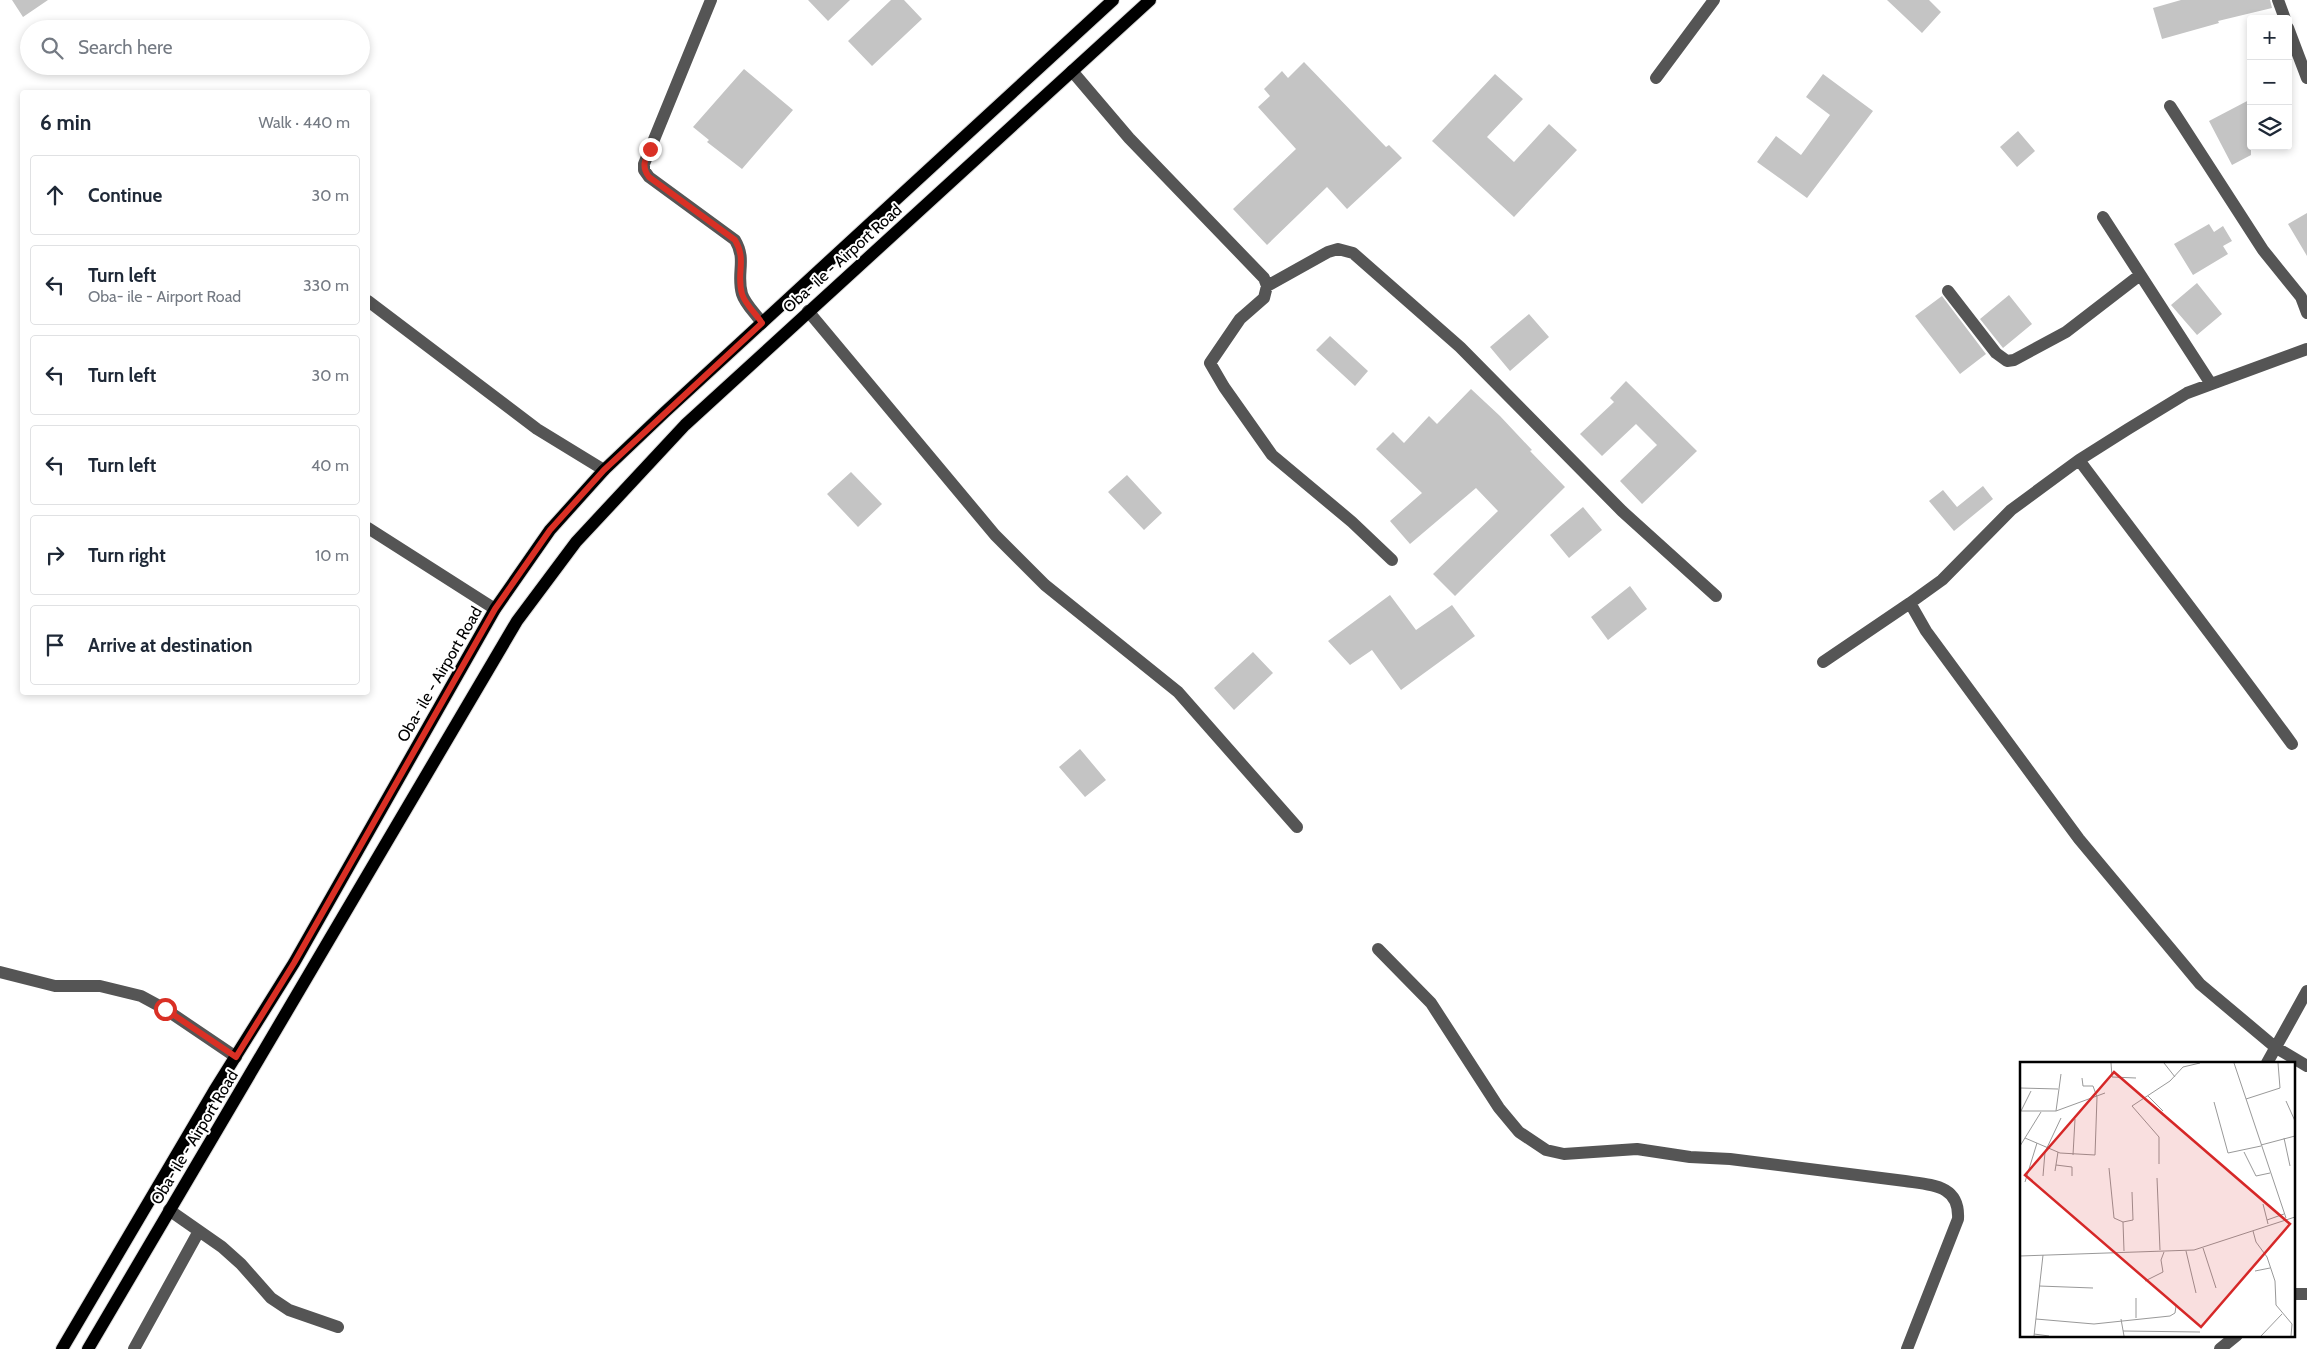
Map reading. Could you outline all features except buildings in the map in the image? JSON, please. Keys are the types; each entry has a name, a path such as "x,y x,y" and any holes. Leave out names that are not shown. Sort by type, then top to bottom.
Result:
{"main road":[{"name":"Oba- ile - Airport Road","path":"62,1349 214,1091 294,963 495,609 550,530 604,470 1113,0"},
{"name":"Oba- ile - Airport Road","path":"88,1349 517,621 576,542 685,425 1150,0"},
{"path":"214,1091 232,1102"},
{"path":"76,1324 95,1337"}],"street":[{"path":"710,0 644,164 644,170 649,177 735,240 741,250 742,259 739,276 742,293 762,323"},
{"path":"1656,78 1714,0"},
{"path":"2278,0 2284,15"},
{"path":"2292,39 2307,78"},
{"path":"1072,71 1129,138 1264,278 1267,286 1264,298 1240,318 1210,362 1224,387 1272,455 1352,522 1392,560"},
{"path":"2170,106 2263,250 2301,297 2307,313"},
{"path":"2103,217 2211,384"},
{"path":"1267,286 1328,252 1338,249 1353,254 1460,347 1622,512 1716,596"},
{"path":"1948,291 1996,353 2007,361 2014,360 2066,332 2140,275"},
{"path":"370,303 537,429 604,470"},
{"path":"808,311 995,534 1046,585 1178,692 1297,827"},
{"path":"1823,662 1942,580 2011,510 2079,460 2187,393 2307,349"},
{"path":"2079,460 2136,539 2220,645 2292,744"},
{"path":"370,529 495,609"},
{"path":"1910,603 1926,631 2079,839 2200,984 2275,1047 2307,1066"},
{"path":"1378,949 1431,1003 1499,1108 1519,1132 1546,1150 1564,1154 1647,1149 1690,1157 1730,1159 1905,1181 1943,1188 1954,1197 1959,1208 1958,1219 1906,1349"},
{"path":"0,972 55,986 100,986 141,996 165,1009 236,1057"},
{"path":"2268,1062 2286,1032 2307,991"},
{"path":"169,1210 222,1247 241,1264 271,1298 289,1310 338,1327"},
{"path":"134,1349 199,1231"},
{"path":"2294,1294 2307,1294"},
{"path":"2220,1349 2237,1336"}],"route":[{"path":"165,1009 236,1057 294,963 495,609 550,530 604,470 762,323 742,293 739,276 742,259 741,250 735,240 649,177 644,170 644,164 650,149"}]}
